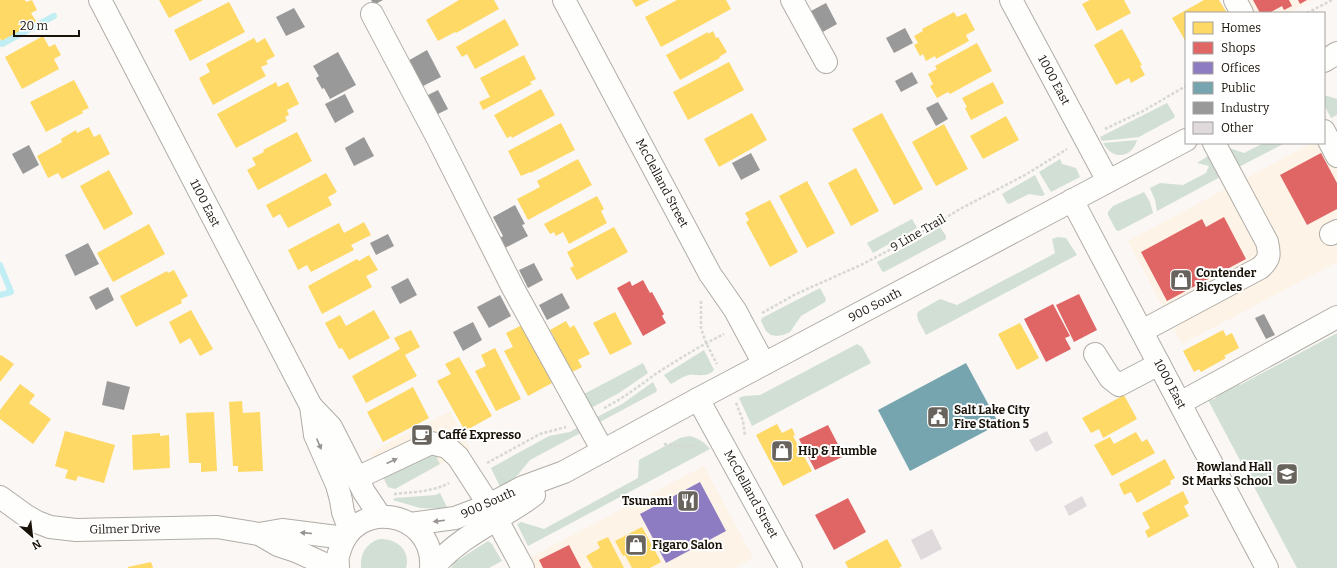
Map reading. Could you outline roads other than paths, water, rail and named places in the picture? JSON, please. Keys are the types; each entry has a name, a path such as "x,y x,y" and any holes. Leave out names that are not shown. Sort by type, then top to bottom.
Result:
{"street":[{"name":"1100 East","path":"100,0 311,406 331,427 370,502 380,516"},
{"name":"McClelland Street","path":"564,0 710,274 735,310 764,364"},
{"path":"792,0 826,62"},
{"name":"1000 East","path":"1011,0 1108,181"},
{"path":"1235,0 1241,12"},
{"path":"372,14 437,137 513,288 603,451"},
{"path":"1325,60 1337,53"},
{"path":"1325,133 1337,156"},
{"name":"900 South","path":"410,524 493,512 530,498 564,472 698,399 1185,141"},
{"path":"1142,332 1260,268 1267,261 1270,252 1267,242 1215,144"},
{"name":"1000 East","path":"1072,200 1267,568"},
{"path":"1180,403 1337,317"},
{"path":"1094,354 1110,378 1119,385 1158,364"},
{"name":"McClelland Street","path":"698,399 791,568"},
{"name":"1100 East","path":"311,406 315,435 337,485 342,500 348,534"},
{"path":"357,478 431,443 447,446 458,457 493,512 524,568"},
{"name":"Gilmer Drive","path":"3,505 37,522 50,527 62,529 84,530 217,527 259,534 333,568"},
{"name":"900 South","path":"432,568 466,539 493,512"},
{"path":"338,568 338,553 348,534 359,524 380,516 400,519 410,524 418,531 425,539 429,549 432,568"},
{"name":"Gilmer Drive","path":"259,534 282,530 348,534"}],"waterway":[{"path":"0,43 2,44 54,16"},
{"path":"0,265 11,292 0,295"}],"place":[{"name":"Contender Bicycles","path":"1181,280"},
{"name":"Salt Lake City Fire Station 5","path":"938,417"},
{"name":"Caffé Expresso","path":"422,435"},
{"name":"Hip & Humble","path":"782,451"},
{"name":"Rowland Hall St Marks School","path":"1287,474"},
{"name":"Tsunami","path":"688,501"},
{"name":"Figaro Salon","path":"636,545"}]}
